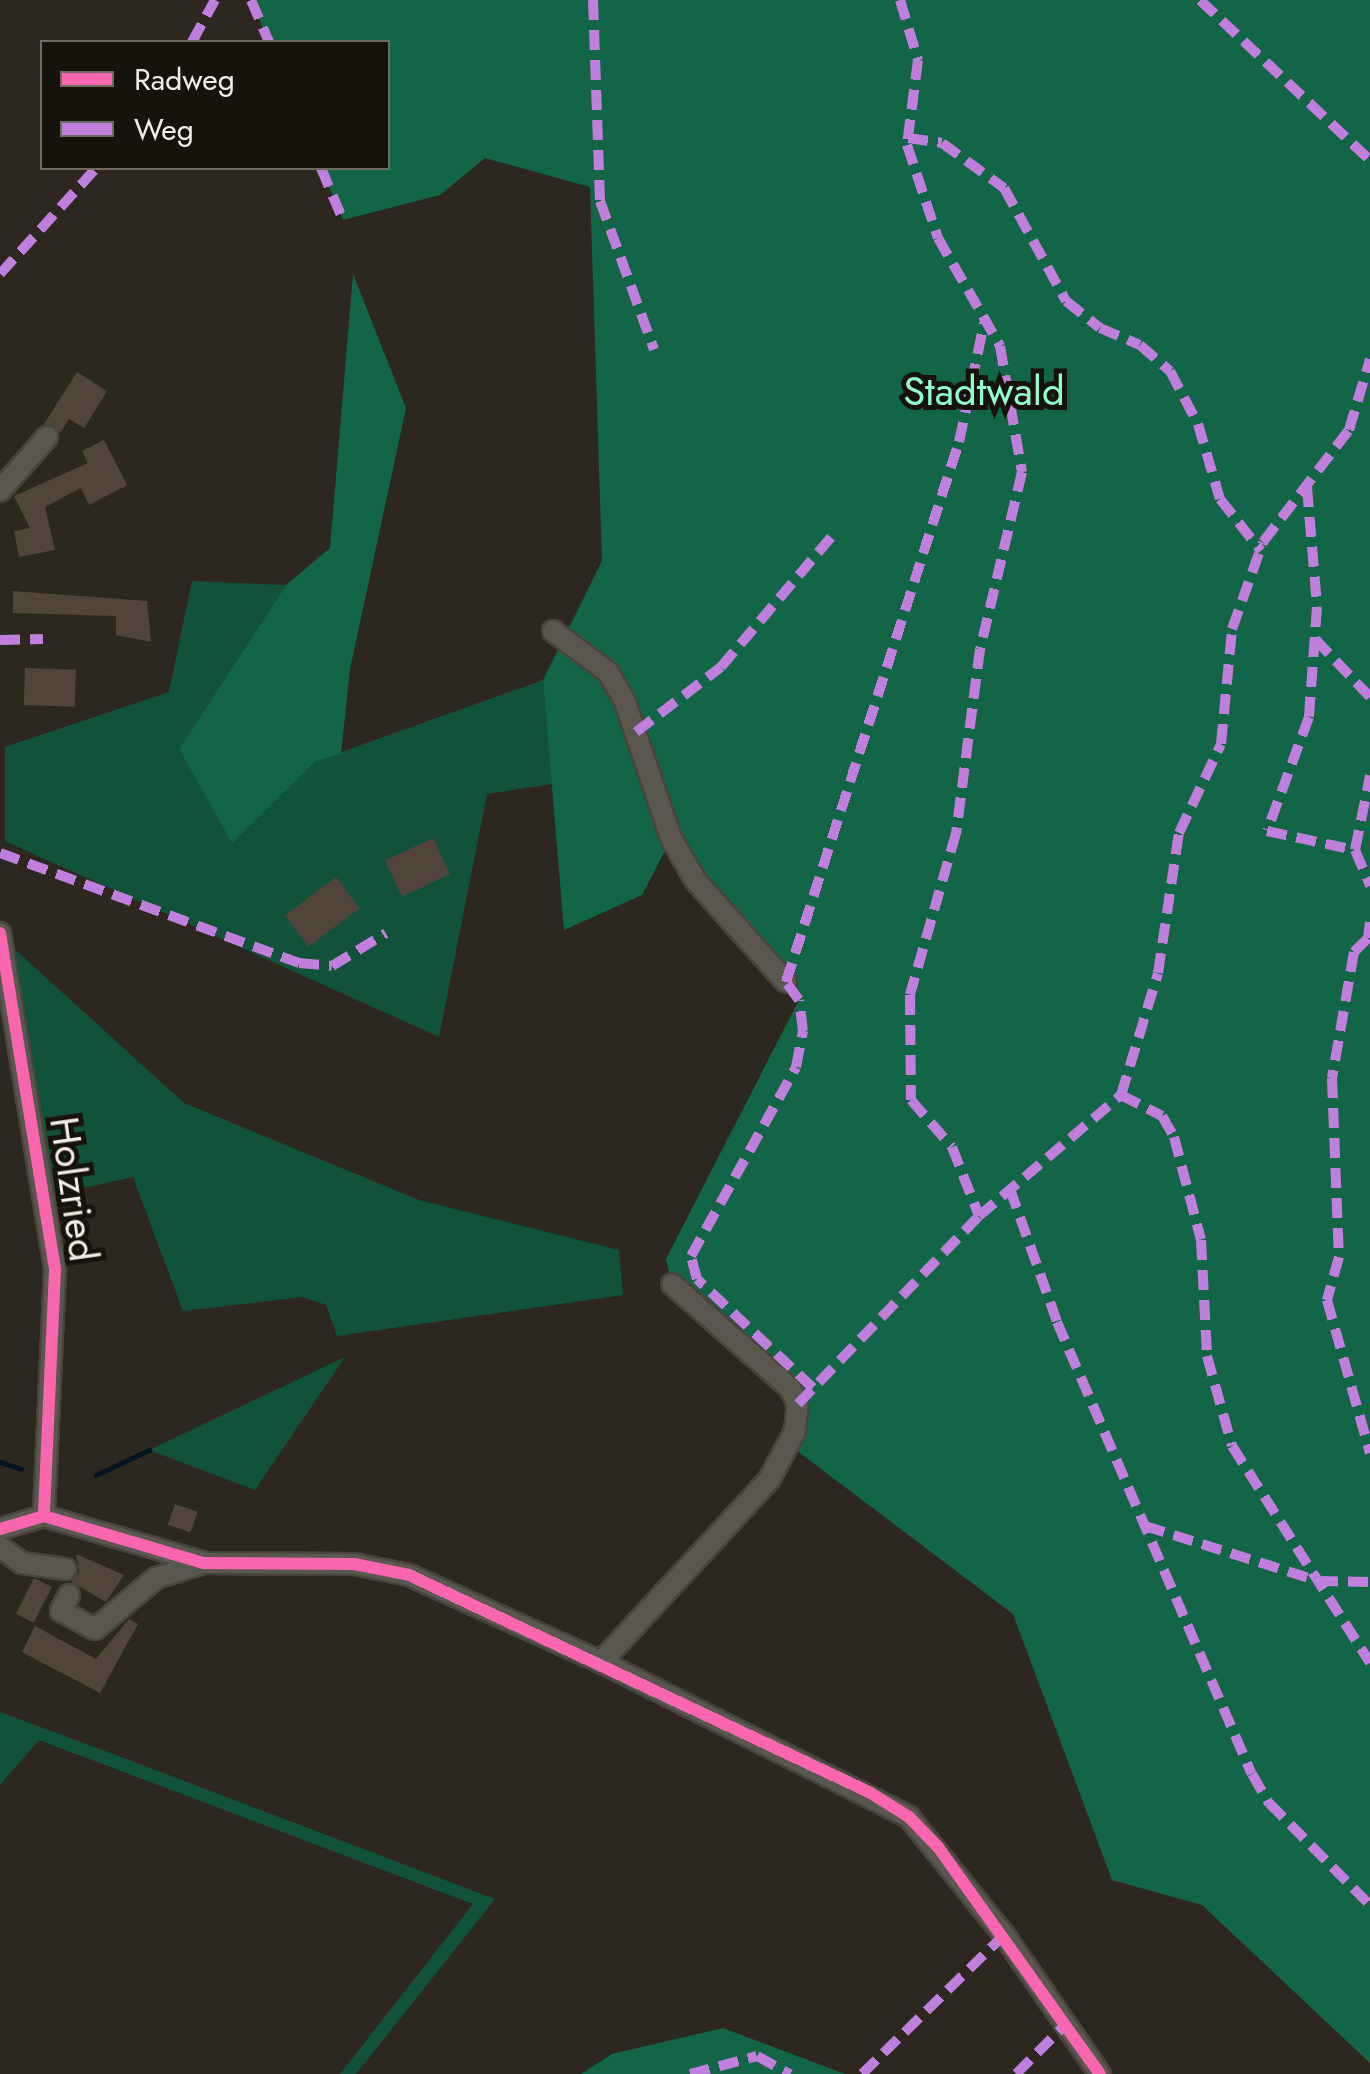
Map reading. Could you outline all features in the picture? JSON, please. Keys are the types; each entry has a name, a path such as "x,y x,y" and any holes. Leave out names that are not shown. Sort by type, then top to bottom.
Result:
{"street":[{"path":"0,491 48,437"},
{"path":"554,632 608,672 626,702 672,838 696,882 786,982"},
{"name":"Holzried","path":"0,933 54,1249 44,1516"},
{"path":"601,1662 769,1480 795,1431 798,1404 790,1388 672,1284"},
{"path":"0,1529 44,1516 204,1563 354,1564 409,1575 601,1662 909,1816 1004,1935 1100,2074"},
{"path":"0,1548 22,1563 66,1568"},
{"path":"69,1595 60,1611 95,1629 156,1578 204,1563"}],"green space":[{"name":"Stadtwald","path":"251,0 1370,0 1370,2063 1202,1905 1112,1880 1013,1614 796,1450 805,1414 672,1284 666,1259 799,1000 671,839 642,895 564,930 543,680 602,561 590,187 485,158 440,195 343,220 322,170 390,170 390,40 268,40"},
{"path":"353,274 406,408 350,669 341,754 316,761 232,843 179,749 286,585 330,548"},
{"path":"192,581 286,585 179,749 232,842 316,761 543,680 552,784 487,794 439,1037 5,841 5,747 169,692"},
{"path":"9,944 184,1103 419,1200 619,1250 623,1295 337,1336 326,1305 302,1297 183,1311 133,1177 51,1195"},
{"path":"345,1357 255,1490 149,1450"},
{"path":"0,1712 495,1899 356,2074 340,2074 473,1904 39,1740 0,1785"},
{"path":"723,2028 845,2074 581,2074 612,2054"}],"building":[{"path":"77,372 107,391 84,428 69,419 60,433 44,424"},
{"path":"104,440 127,485 89,505 81,488 45,507 55,550 19,557 14,531 30,528 14,496 88,463 82,451"},
{"path":"13,591 147,601 151,642 116,635 116,616 13,613"},
{"path":"25,668 76,670 75,707 24,705"},
{"path":"433,838 450,874 402,897 385,860"},
{"path":"336,877 359,908 308,947 285,916"},
{"path":"175,1504 198,1512 191,1533 168,1525"},
{"path":"76,1554 124,1575 106,1602 71,1582 79,1572"},
{"path":"34,1578 52,1587 34,1623 16,1614"},
{"path":"129,1619 138,1624 100,1693 22,1652 35,1626 96,1659"}],"waterway":[{"path":"96,1475 149,1450"},
{"path":"0,1462 21,1469"}],"marked path":[{"path":"193,40 215,0"},
{"path":"251,0 268,40"},
{"path":"593,0 600,201 654,349"},
{"path":"900,0 918,60 907,145 938,238 1000,346 1022,472 980,649 956,833 910,995 911,1100 952,1147 979,1216"},
{"path":"1200,0 1370,160"},
{"path":"908,138 942,143 1004,188 1066,301 1100,328 1140,345 1170,371 1198,424 1220,499 1261,551"},
{"path":"0,274 94,170"},
{"path":"322,170 343,220"},
{"path":"813,1388 697,1279 691,1256 796,1067 803,1031 799,1000 786,982 959,442 984,323"},
{"path":"798,1404 979,1216 1121,1095 1158,973 1179,833 1221,744 1232,629 1263,542 1349,430 1370,359"},
{"path":"1307,487 1317,607 1309,717 1267,831 1355,850 1370,886"},
{"path":"636,732 721,667 832,536"},
{"path":"0,640 43,639"},
{"path":"1315,639 1370,697"},
{"path":"1355,850 1370,776"},
{"path":"0,853 299,963 332,966 386,933"},
{"path":"1370,922 1368,938 1354,952 1332,1078 1339,1257 1327,1300 1370,1453"},
{"path":"1121,1095 1162,1116 1174,1137 1201,1240 1207,1356 1232,1446 1370,1663"},
{"path":"1010,1189 1057,1322 1252,1774 1269,1803 1370,1905"},
{"path":"1145,1526 1318,1581 1370,1582"},
{"path":"862,2074 1004,1935"},
{"path":"1016,2074 1066,2024"},
{"path":"690,2074 757,2056 790,2074"}],"cycle path":[{"path":"0,933 55,1270 44,1516"},
{"path":"0,1529 44,1516 204,1563 354,1564 409,1575 869,1792 909,1817 938,1847 1100,2074"}]}
